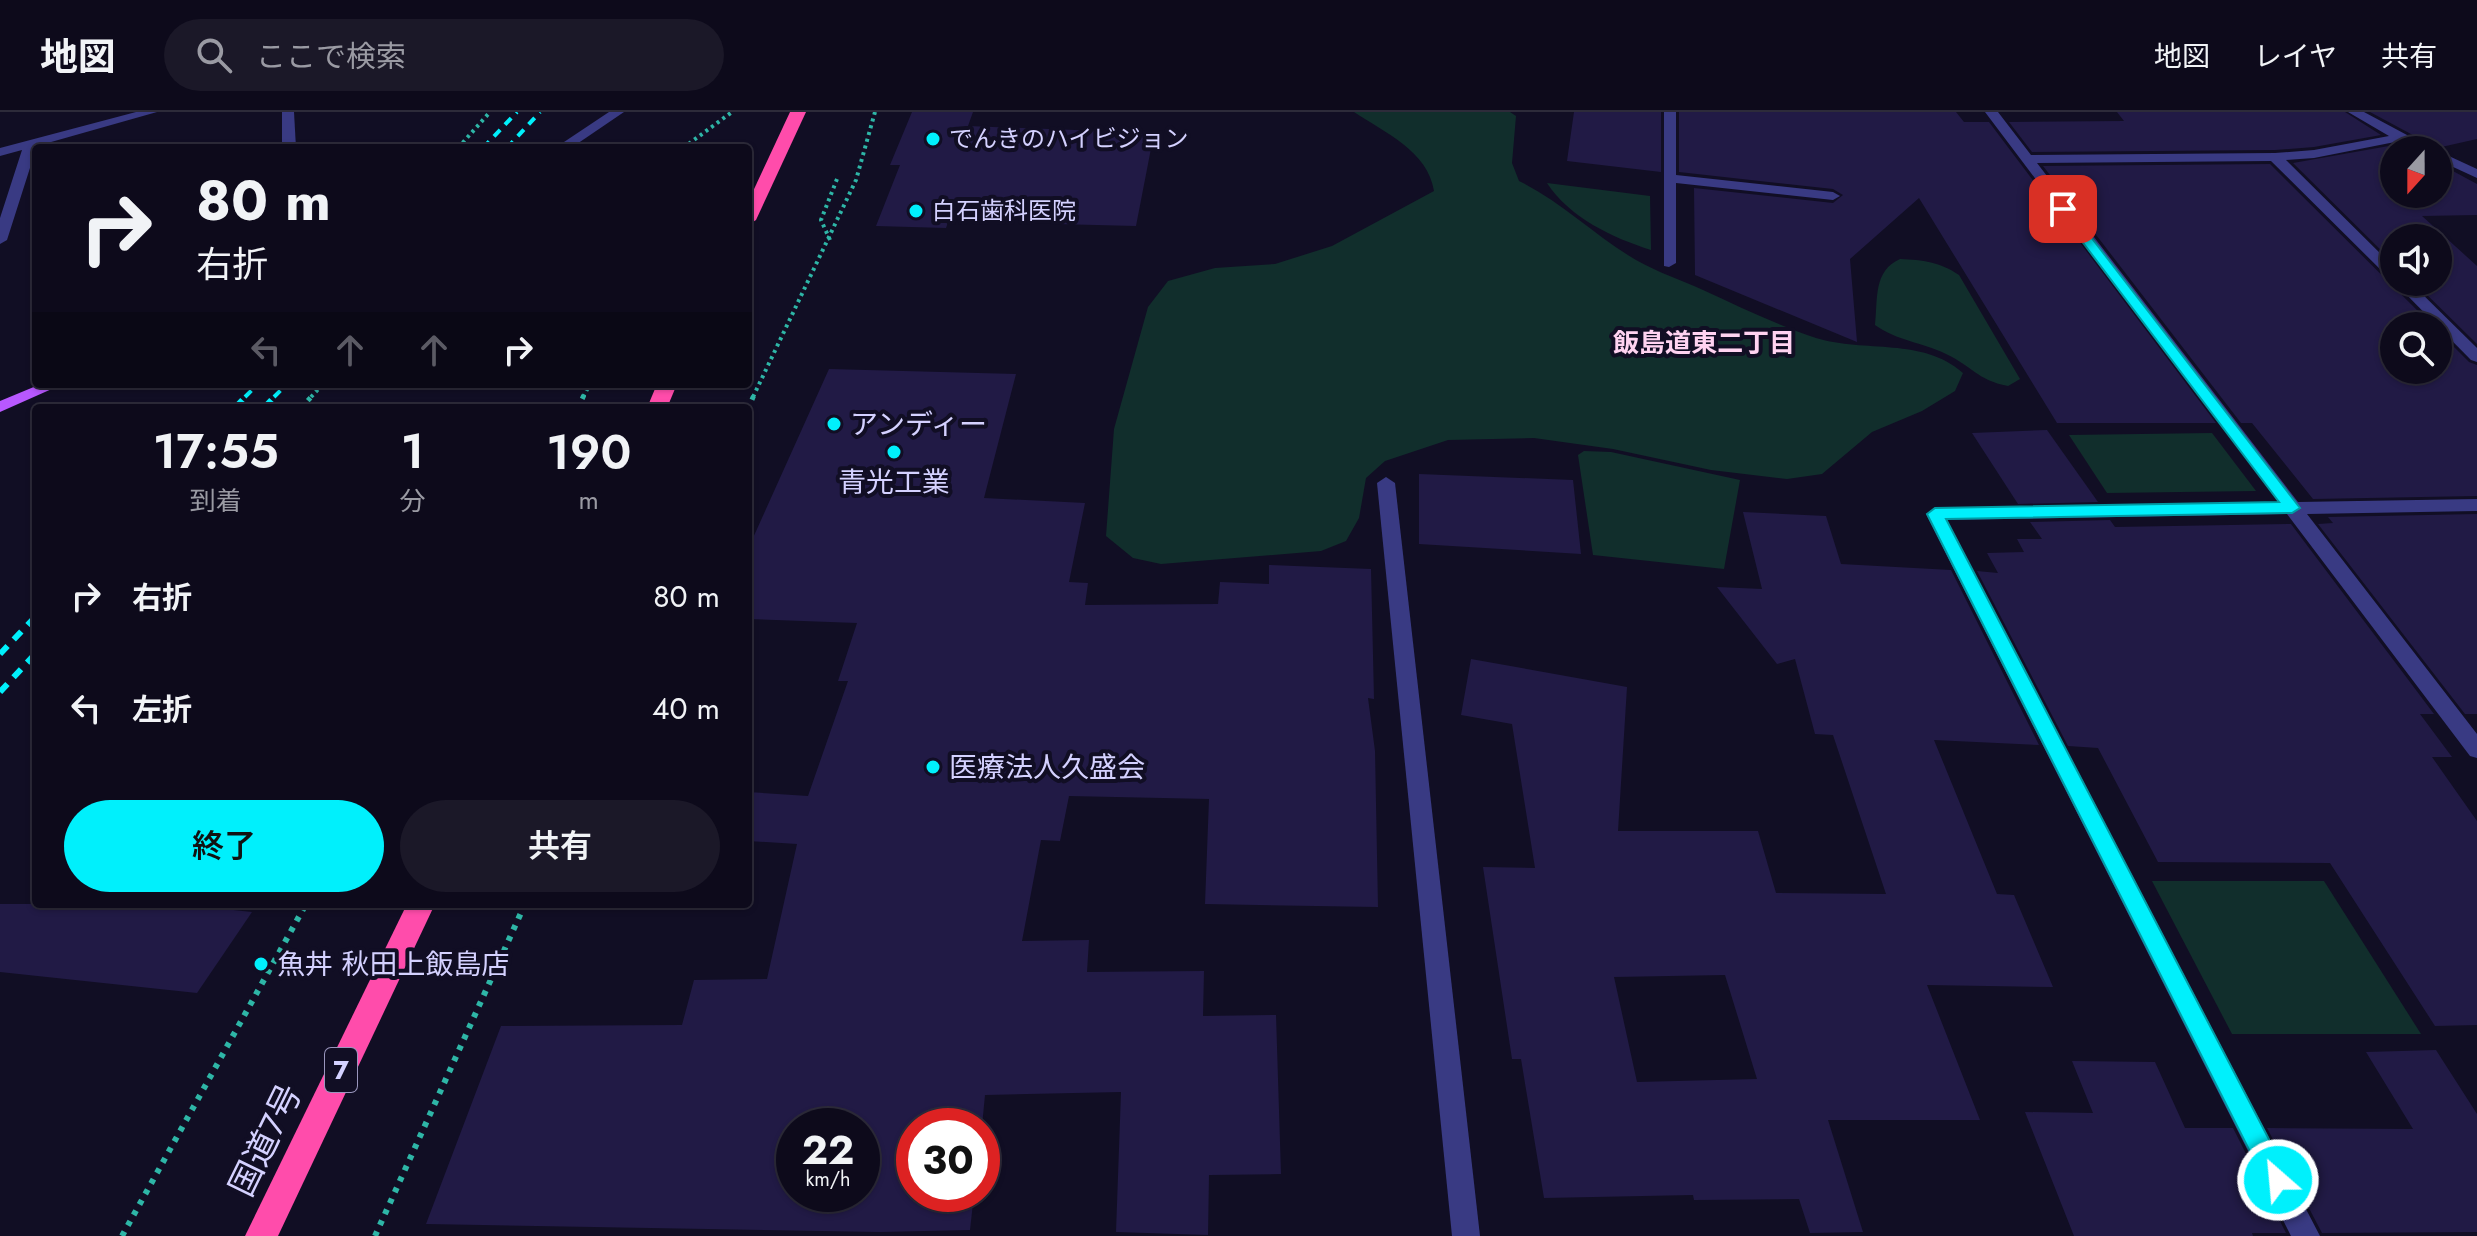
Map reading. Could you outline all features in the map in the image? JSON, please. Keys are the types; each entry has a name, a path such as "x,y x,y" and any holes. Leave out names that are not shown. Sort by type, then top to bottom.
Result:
{"highway":[{"path":"753,201 798,112"},
{"name":"国道7号","path":"261,1236 419,908"}],"main road":[{"path":"0,407 45,388"}],"street":[{"path":"0,152 151,112"},
{"path":"288,112 289,144"},
{"path":"568,144 618,112"},
{"path":"1669,263 1670,112"},
{"path":"1991,112 2477,750"},
{"path":"2354,112 2400,136"},
{"path":"2025,159 2275,157 2314,154 2380,141"},
{"path":"0,240 31,144"},
{"path":"2275,157 2380,261"},
{"path":"2452,162 2477,174"},
{"path":"1670,178 1833,196"},
{"path":"2415,296 2477,357"},
{"path":"1386,483 1466,1236"},
{"path":"2306,1236 1935,514 2477,505"}],"path":[{"path":"462,144 490,112"},
{"path":"688,144 732,112"},
{"path":"750,404 794,305 830,240 856,180 875,112"},
{"path":"830,240 821,220 837,179"},
{"path":"305,404 319,388"},
{"path":"122,1236 304,908"},
{"path":"375,1236 523,908"}],"green space":[{"path":"1354,112 1510,112 1516,116 1512,163 1519,181 1550,199 1621,251 1773,322 1816,338 1930,354 1963,373 1955,391 1922,411 1872,432 1822,474 1787,479 1711,470 1613,449 1534,438 1448,440 1385,461 1366,478 1359,518 1346,541 1321,551 1161,564 1133,558 1106,536 1114,429 1148,307 1168,281 1215,268 1275,264 1332,246 1434,191 1430,177 1414,154"},
{"path":"1547,183 1650,196 1651,250 1593,225 1568,207"},
{"path":"1900,259 1931,262 1959,275 2020,379 2008,386 1998,383 1946,354 1892,335 1875,325 1881,278 1891,264"},
{"path":"2212,433 2256,491 2107,493 2069,435"},
{"path":"1584,451 1611,452 1740,480 1724,569 1593,555 1578,455"},
{"path":"2152,881 2324,881 2421,1034 2232,1034"}],"building":[{"path":"912,112 973,112 968,126 1154,133 1136,226 1056,224 1062,200 956,198 946,228 876,226 900,165 890,165"},
{"path":"1574,112 1661,112 1661,172 1567,161"},
{"path":"1679,112 1956,112 1964,122 1989,122 2216,423 2057,423 1919,198 1850,259 1857,342 1695,275 1694,188 1833,203 1843,195 1833,189 1679,172"},
{"path":"2117,112 2345,112 2381,135 2314,147 2275,150 2032,152 2009,122 2124,121"},
{"path":"2370,112 2477,112 2477,139 2452,145 2452,136 2415,136"},
{"path":"2380,148 2380,208 2452,208 2452,171 2477,184 2477,215 2422,216 2431,224 2380,224 2380,249 2293,163"},
{"path":"2270,164 2380,273 2380,296 2403,296 2419,312 2380,312 2380,384 2452,384 2452,345 2469,362 2477,365 2477,496 2313,499 2252,423 2241,423 2043,166"},
{"path":"2452,243 2477,266 2477,344 2452,319 2452,312 2444,312 2428,296 2452,296"},
{"path":"829,369 1016,374 984,498 1085,503 1069,582 1088,583 1085,605 1218,604 1220,582 1269,584 1269,565 1371,569 1374,699 1368,698 1375,751 1378,907 1205,904 1209,799 1069,796 1060,841 1041,840 1022,941 1089,940 1087,972 1204,971 1203,1016 1276,1015 1281,1174 1209,1175 1208,1235 1116,1232 1121,1092 985,1095 984,1108 896,1108 896,1212 972,1212 970,1230 880,1232 426,1224 501,1026 682,1025 694,980 767,979 797,844 752,841 752,792 808,796 848,681 838,681 857,623 752,619 752,540"},
{"path":"2047,430 2098,502 2018,504 1972,433"},
{"path":"1419,474 1573,480 1581,554 1419,544"},
{"path":"1743,512 1826,516 1841,564 1951,570 2039,745 1934,740 1997,894 2014,895 2053,987 1927,985 1980,1120 1828,1120 1863,1232 1810,1233 1799,1199 1694,1200 1693,1195 1544,1198 1521,1059 1512,1059 1483,867 1535,868 1512,724 1461,715 1471,659 1627,687 1618,831 1758,831 1776,893 1886,894 1833,735 1815,734 1795,659 1777,664 1717,587 1762,589","holes":["1725,975 1757,1079 1637,1082 1614,977"]},
{"path":"2477,514 2477,714 2465,714 2318,524 2333,523 2328,517"},
{"path":"2110,520 2115,527 2291,524 2434,714 2420,714 2452,757 2432,757 2477,821 2477,1025 2435,1026 2330,863 2158,862 2098,748 2068,746 1977,571 1998,573 1987,553 2024,552 2017,539 2042,539 2030,522"},
{"path":"0,904 32,904 32,908 214,908 252,912 197,993 0,972"},
{"path":"2436,1050 2477,1114 2477,1232 2322,1233 2267,1128 2413,1129 2366,1052"},
{"path":"2072,1061 2155,1062 2185,1128 2233,1128 2286,1233 2252,1233 2253,1236 2074,1236 2025,1112 2093,1113"}],"railway":[{"path":"487,144 517,112"},
{"path":"511,144 540,112"},
{"path":"247,395 254,388"},
{"path":"276,395 283,388"},
{"path":"239,404 247,395"},
{"path":"268,404 276,395"},
{"path":"0,654 32,620"},
{"path":"0,692 32,657"}],"place":[{"name":"でんきのハイビジョン","path":"933,139"},
{"name":"白石歯科医院","path":"916,211"},
{"name":"アンディー","path":"834,424"},
{"name":"青光工業","path":"894,452"},
{"name":"医療法人久盛会","path":"933,767"},
{"name":"魚丼 秋田上飯島店","path":"261,964"}],"district":[{"name":"飯島道東二丁目","path":"1704,343"}],"route":[{"path":"2063,209 2292,508 1935,514 2278,1180"}]}
